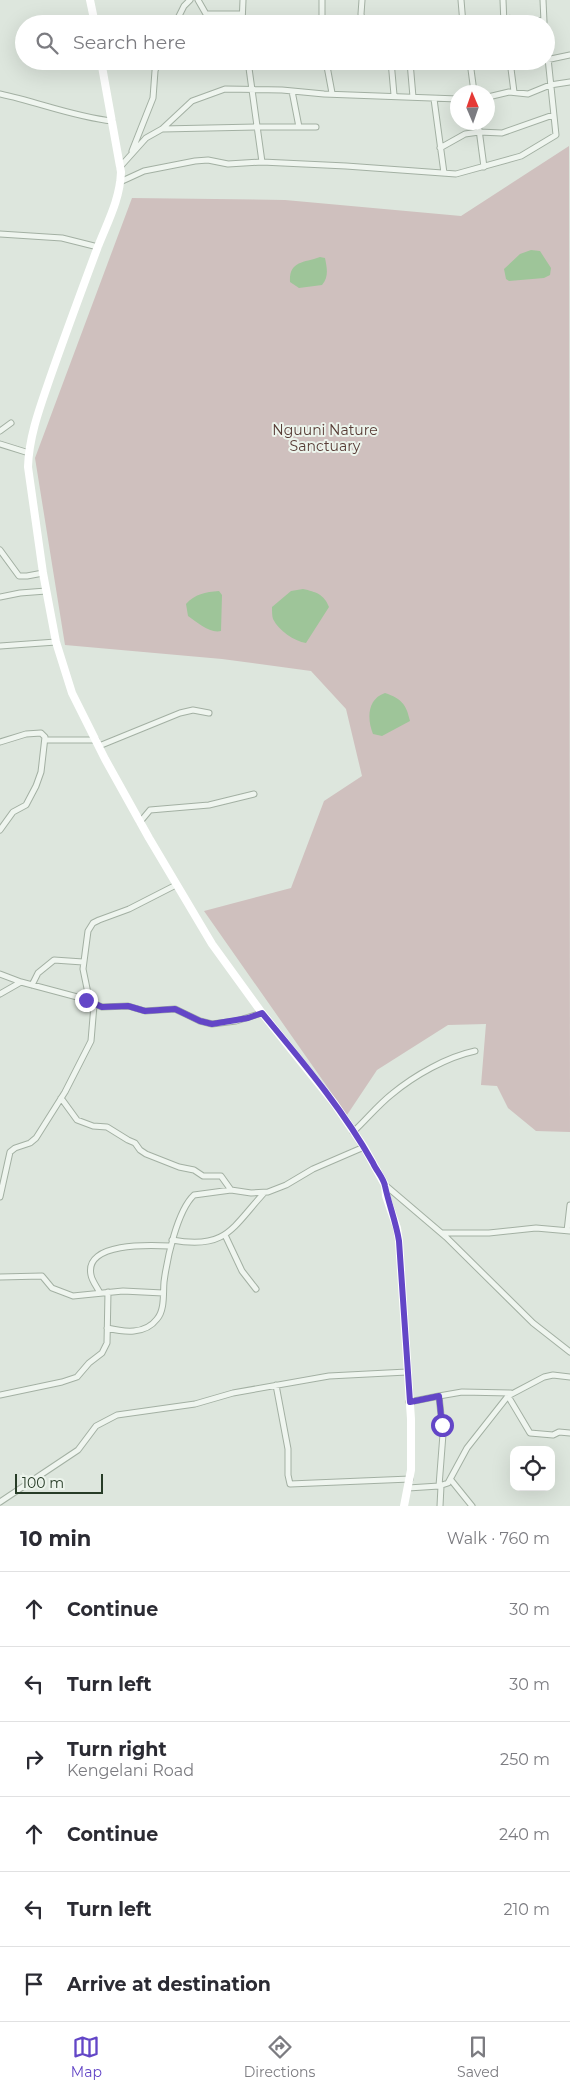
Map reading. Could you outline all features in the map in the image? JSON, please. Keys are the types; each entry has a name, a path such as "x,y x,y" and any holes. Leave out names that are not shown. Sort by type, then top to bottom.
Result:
{"main road":[{"path":"90,0 93,15"},
{"path":"103,70 120,168 117,202 98,247 44,396 28,453 28,467 43,573 56,642 68,685 140,822 176,885 212,944 262,1013 334,1103 364,1147 385,1185 386,1196 397,1228 399,1241 410,1402 410,1479 404,1506"}],"street":[{"path":"180,15 190,0"},
{"path":"198,0 206,14 241,14 242,0"},
{"path":"322,0 322,15"},
{"path":"361,15 362,0"},
{"path":"461,0 462,15"},
{"path":"502,0 503,15"},
{"path":"543,0 544,15"},
{"path":"555,58 570,55"},
{"path":"130,154 153,98 156,70"},
{"path":"249,70 262,162"},
{"path":"328,70 332,94"},
{"path":"391,70 394,95"},
{"path":"411,70 413,97"},
{"path":"471,70 473,85"},
{"path":"511,70 514,92"},
{"path":"120,182 144,171 182,162 208,160 228,164 262,162 456,174 484,168 521,156 555,136 548,70"},
{"path":"495,96 514,92 528,94 550,86 570,82"},
{"path":"120,168 130,154 146,138 162,129 192,101 220,90 252,89 450,99"},
{"path":"292,91 299,127"},
{"path":"0,94 37,102 88,118 112,121"},
{"path":"434,99 444,173"},
{"path":"440,148 461,136 479,132 502,132 553,115"},
{"path":"162,129 316,128"},
{"path":"479,132 484,168"},
{"path":"0,234 62,238 98,247"},
{"path":"0,431 11,424"},
{"path":"0,444 28,453"},
{"path":"0,550 18,576 43,573"},
{"path":"0,597 46,591"},
{"path":"0,646 56,642"},
{"path":"45,740 98,743 180,713 193,710 209,713"},
{"path":"0,742 26,734 38,733 44,735 45,740 41,772 29,800 26,806 13,812 0,830"},
{"path":"140,822 150,810 209,805 254,794"},
{"path":"0,1197 10,1152 15,1148 30,1143 36,1138 61,1098 91,1041 92,1004 83,962 88,931 93,923 129,909 176,885"},
{"path":"32,985 38,973 54,960 83,962"},
{"path":"0,974 21,982 81,998 92,1004 109,1008 128,1006 145,1011 175,1009 200,1021 212,1024 242,1020 262,1013"},
{"path":"0,994 21,982"},
{"path":"353,1132 392,1094 402,1087 446,1059 475,1051"},
{"path":"61,1098 77,1120 93,1126 107,1127 135,1143 143,1152 179,1167 194,1170 203,1176 221,1176 231,1190"},
{"path":"107,1328 121,1331 137,1331 150,1326 158,1319 161,1312 170,1246 192,1197 200,1193 231,1190 251,1193 278,1189 308,1172 364,1147"},
{"path":"385,1185 442,1233 533,1323 570,1352"},
{"path":"172,1240 199,1242 225,1235 236,1226 247,1210 265,1192"},
{"path":"442,1233 489,1233 536,1228 569,1231 570,1205"},
{"path":"225,1235 242,1270 256,1288"},
{"path":"100,1293 91,1275 93,1261 99,1254 139,1246 170,1246"},
{"path":"0,1277 44,1277 52,1288 73,1296 134,1291 163,1293"},
{"path":"0,1395 78,1377 89,1363 105,1349 107,1344 108,1292"},
{"path":"0,1502 78,1450 96,1426 117,1415 195,1404 233,1392 336,1374 407,1372"},
{"path":"408,1488 440,1486 451,1480 467,1448 510,1394 544,1377 553,1375 570,1376"},
{"path":"276,1385 288,1451 290,1484 410,1479"},
{"path":"410,1402 462,1392 510,1394"},
{"path":"510,1394 530,1432 553,1435 558,1432 570,1433"},
{"path":"439,1396 443,1434 440,1506"},
{"path":"451,1480 472,1506"}],"green space":[{"name":"Nguuni Nature Sanctuary","path":"569,146 570,1132 536,1131 508,1108 497,1086 481,1085 486,1024 448,1025 377,1070 347,1115 204,911 291,888 324,801 362,776 346,709 311,671 222,659 65,645 35,458 132,198 285,200 461,216"}],"shaded area":[{"path":"531,250 540,251 551,268 550,275 544,278 509,281 506,279 504,269 520,254"},
{"path":"320,257 325,258 327,269 327,276 322,285 299,288 290,282 290,275 295,266"},
{"path":"303,589 319,594 325,599 329,607 306,643 292,638 283,631 273,619 272,613 272,607 291,591"},
{"path":"219,591 222,595 221,631 212,631 188,616 186,604 201,594"},
{"path":"385,693 402,703 407,710 410,721 382,736 373,734 369,716 375,700"}],"route":[{"path":"86,1000 102,1007 128,1006 145,1011 175,1009 200,1021 212,1024 236,1021 262,1013 334,1103 364,1147 385,1185 386,1196 397,1228 402,1266 410,1402 439,1396 442,1425"}]}
